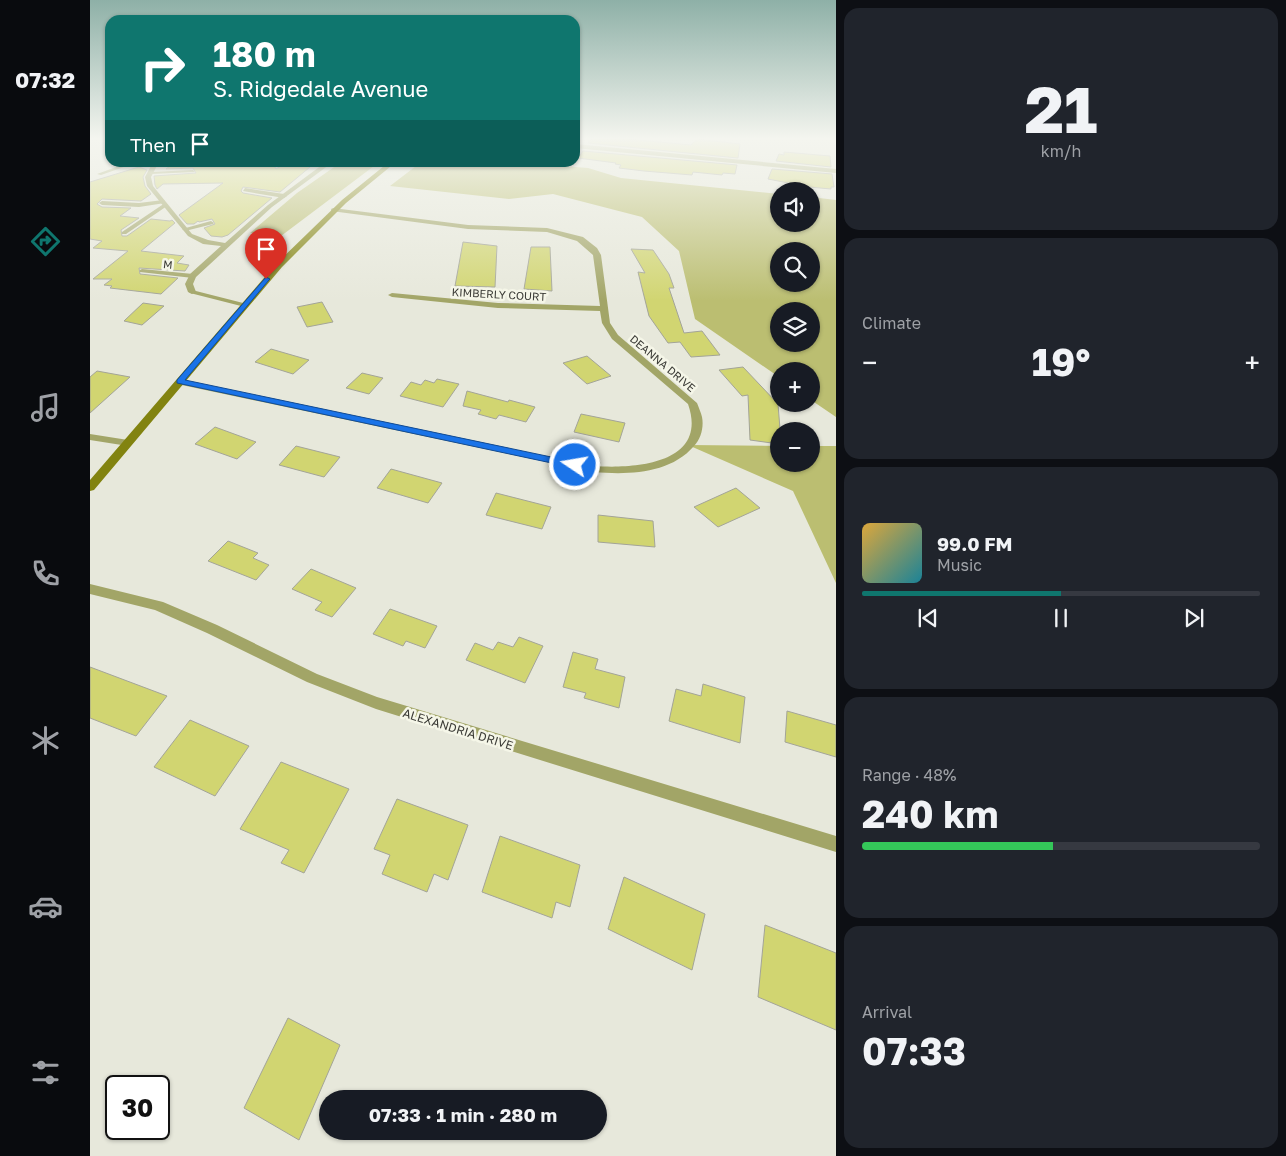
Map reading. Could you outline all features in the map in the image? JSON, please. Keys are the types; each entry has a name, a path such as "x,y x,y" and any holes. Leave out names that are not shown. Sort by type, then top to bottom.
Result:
{"main road":[{"path":"90,487 305,236 354,193"}],"street":[{"path":"155,193 184,229 196,239 227,245"},
{"path":"192,292 189,284 193,276 288,193"},
{"name":"DEANNA DRIVE","path":"180,382 594,469 633,470 668,461 681,454 693,443 698,433 698,413 688,398 615,336 606,323 597,255 588,244 566,234 542,229 468,227 333,210"},
{"name":"KIMBERLY COURT","path":"392,295 482,306 605,309"},
{"path":"90,437 128,443"},
{"name":"ALEXANDRIA DRIVE","path":"90,589 158,606 212,629 312,678 376,703 836,844"}],"lane":[{"path":"264,193 284,196"},
{"path":"102,203 164,204"},
{"path":"124,233 164,204"},
{"path":"184,229 211,223"},
{"name":"M","path":"142,271 193,276"},
{"path":"192,292 245,305"}],"green space":[{"path":"297,193 338,193 281,236 250,233"},
{"path":"454,193 770,193 770,232 820,232 820,198 836,200 836,417 820,406 820,362 770,362 770,371 695,319 679,251 642,217 553,194 509,199"},
{"path":"688,445 770,446 770,472 820,472 820,446 836,446 836,583 793,491"}],"building":[{"path":"90,193 150,193 141,201 102,199 97,204 102,207 131,208 120,216 139,218 121,230 122,236 127,236 151,219 172,220 175,223 141,251 184,256 177,263 189,265 185,271 139,268 140,274 178,278 161,294 110,288 112,286 104,285 112,279 93,279 128,251 93,248 102,241 90,239"},
{"path":"209,193 243,193 272,198 228,235 222,237 211,236 204,228 215,224 212,219 187,224 179,215"},
{"path":"463,242 497,246 495,287 455,286"},
{"path":"531,247 550,247 552,291 524,289"},
{"path":"631,249 653,250 669,274 674,288 669,288 684,333 702,331 720,355 691,357 680,342 668,343 649,316 638,272 645,273"},
{"path":"322,302 333,322 307,327 297,307"},
{"path":"143,303 164,306 142,325 124,321"},
{"path":"271,349 309,360 293,374 255,362"},
{"path":"587,356 611,376 587,384 563,363"},
{"path":"743,367 770,396 770,412 779,412 779,422 770,422 770,443 750,440 748,395 742,396 719,370"},
{"path":"97,371 130,377 90,413 90,377"},
{"path":"362,373 383,378 369,394 346,388"},
{"path":"437,379 459,384 443,407 400,396 411,382 421,385 425,380 434,383"},
{"path":"467,391 535,407 526,422 499,415 496,419 478,414 481,410 463,406"},
{"path":"581,414 625,423 619,442 574,432"},
{"path":"215,427 256,442 237,459 195,444"},
{"path":"296,446 340,457 324,477 279,465"},
{"path":"391,469 442,483 428,503 377,488"},
{"path":"736,488 760,508 718,527 694,507"},
{"path":"496,493 551,507 542,529 486,515"},
{"path":"598,515 653,521 655,547 598,542"},
{"path":"228,541 258,553 253,558 269,565 256,580 208,561"},
{"path":"311,569 356,588 332,617 315,610 322,602 292,589"},
{"path":"390,609 437,626 425,648 406,641 403,646 373,634"},
{"path":"519,637 543,646 525,683 466,660 475,643 493,650 498,642 513,647"},
{"path":"573,652 598,659 595,669 625,677 619,708 584,698 586,693 563,687"},
{"path":"90,667 167,696 136,736 90,718"},
{"path":"703,684 745,697 740,743 669,721 676,689 701,696"},
{"path":"787,711 836,725 836,757 785,742"},
{"path":"190,720 249,746 215,796 154,767"},
{"path":"281,762 349,789 304,873 281,863 289,850 240,829"},
{"path":"397,799 468,825 448,880 434,874 427,892 382,874 390,855 374,849"},
{"path":"500,836 580,865 570,907 556,902 552,918 482,892"},
{"path":"624,877 705,914 692,970 608,929"},
{"path":"765,925 836,953 836,1030 758,997"},
{"path":"288,1018 340,1045 299,1140 244,1108"}],"route":[{"path":"266,279 180,382 575,465"}]}
